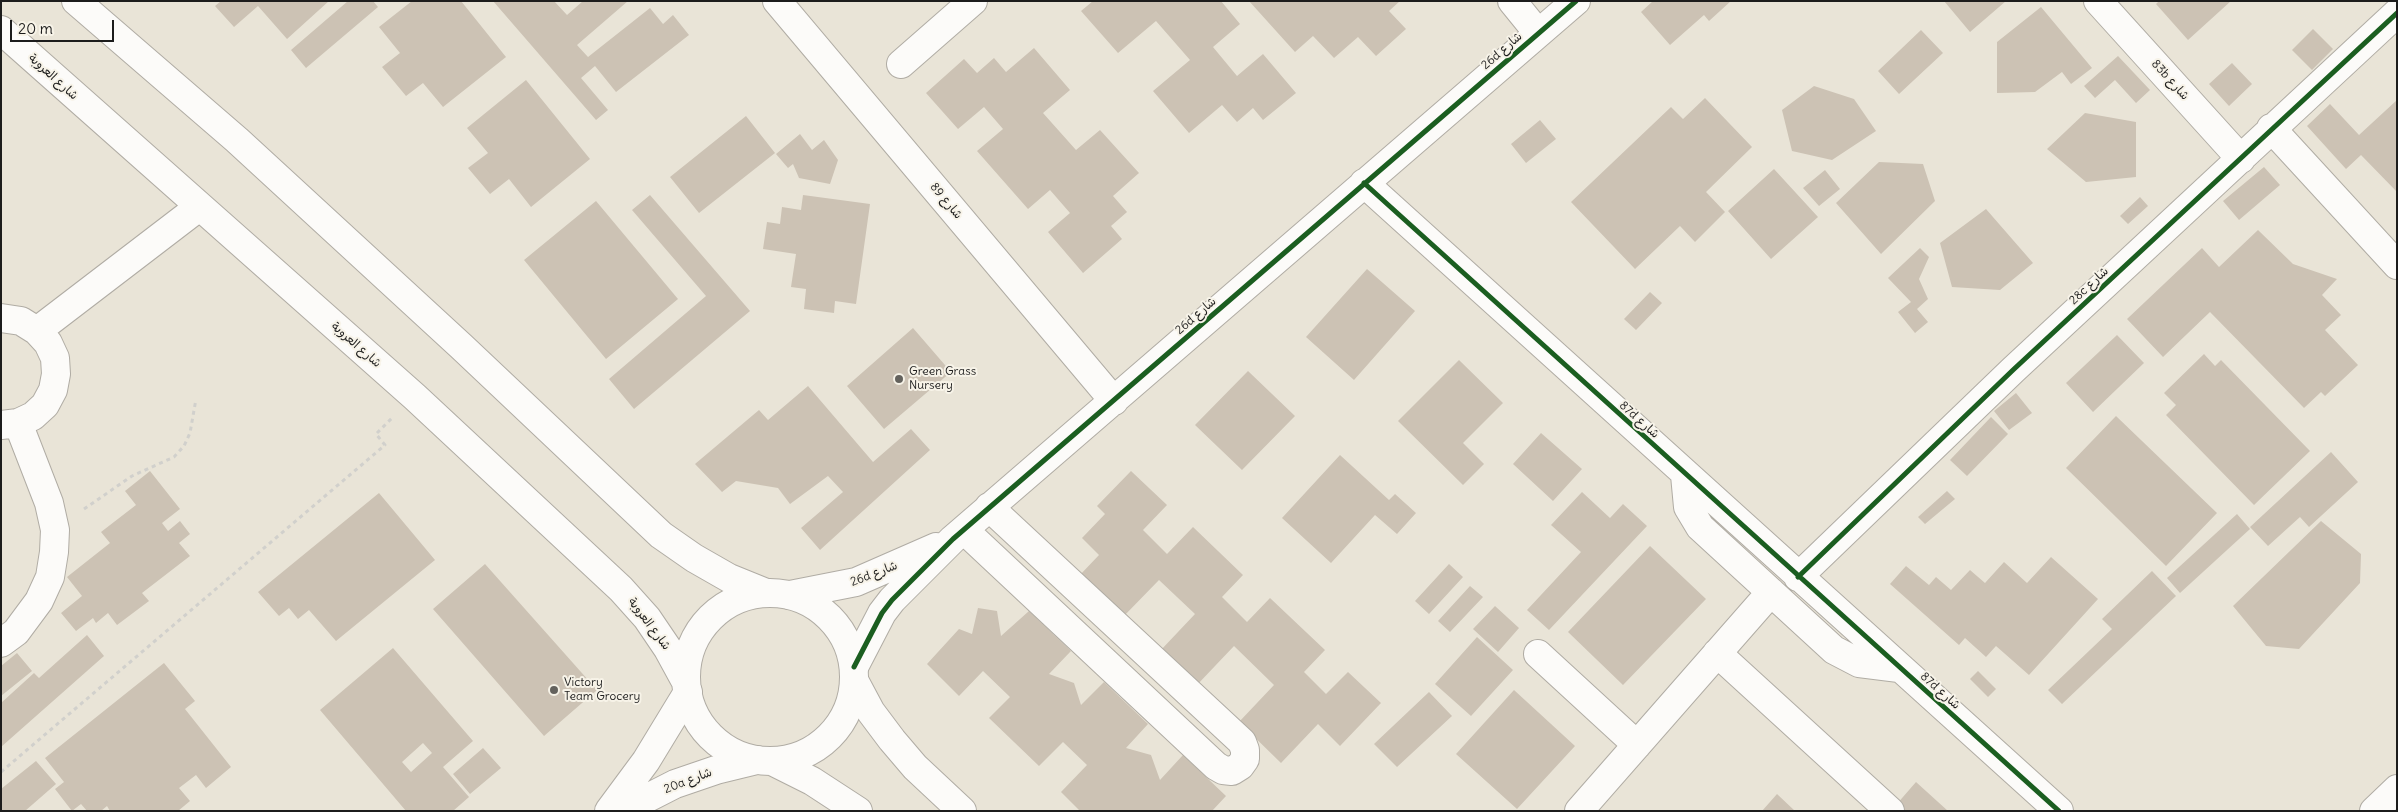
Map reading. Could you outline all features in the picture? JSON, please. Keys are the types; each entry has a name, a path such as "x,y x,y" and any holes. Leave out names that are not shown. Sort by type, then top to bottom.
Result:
{"street":[{"path":"76,1 237,140 470,354 661,535 694,558 722,574 814,605 833,621 848,642 854,674 872,712 915,767 962,811"},
{"name":"شارع 89","path":"777,1 1114,401"},
{"path":"901,64 973,1"},
{"path":"1512,1 1538,33"},
{"name":"26d شارع","path":"854,674 878,621 892,600 958,534 1576,1"},
{"name":"83b شارع","path":"2098,1 2241,158"},
{"name":"28c شارع","path":"1798,577 2013,370 2397,13"},
{"name":"شارع العروبة","path":"1,30 198,208 415,397 622,589 668,649 687,687"},
{"path":"2272,128 2397,265"},
{"name":"87d شارع","path":"1364,183 2059,811"},
{"path":"37,331 198,208"},
{"path":"1,318 21,321 37,331 48,342 55,358 55,382 45,405 33,416 10,424 42,480 54,530 54,552 50,576 39,601 16,632 1,644"},
{"path":"1685,475 1688,507 1693,518 1834,650 1846,658 1873,666 1899,668"},
{"path":"958,534 1216,766 1223,770 1232,771 1240,766 1245,759 1246,750 1242,742 989,507"},
{"name":"26d شارع","path":"778,594 856,582 958,534"},
{"path":"1579,811 1772,592"},
{"path":"778,594 740,598 717,612 699,631 689,656 687,687 692,709 700,724 712,737 741,755 765,760 812,781 858,811"},
{"path":"1717,653 1890,811"},
{"path":"1538,654 1637,744"},
{"path":"765,760 797,756 819,745 831,734 837,728 849,706 854,674"},
{"path":"609,811 646,761 687,687"},
{"name":"20a شارع","path":"622,811 684,781 765,760"},
{"path":"2374,811 2397,789"}],"path":[{"path":"1,772 385,445 376,434 415,397"},
{"path":"54,530 132,476 174,457 184,446 190,433 196,399"}],"building":[{"path":"221,1 329,1 287,39 258,6 234,27 215,6"},
{"path":"348,1 373,1 378,7 306,68 291,50"},
{"path":"412,1 461,1 506,57 443,107 423,83 406,96 382,67 400,53 379,27"},
{"path":"493,1 554,1 567,15 583,1 628,1 577,45 588,57 650,8 663,24 673,15 689,35 616,92 595,66 581,78 608,110 596,120"},
{"path":"1093,1 1221,1 1240,24 1213,47 1237,76 1263,54 1296,93 1263,120 1253,108 1237,122 1222,105 1189,133 1153,91 1190,60 1156,21 1118,53 1081,11"},
{"path":"1249,1 1400,1 1389,11 1406,29 1376,56 1358,37 1334,58 1313,36 1295,52"},
{"path":"1653,1 1731,1 1709,21 1704,15 1670,45 1641,12"},
{"path":"1944,1 2006,1 1970,32"},
{"path":"2159,1 2231,1 2188,40 2156,4"},
{"path":"2041,7 2092,68 2071,84 2062,72 2035,92 1997,93 1997,42"},
{"path":"2313,29 2333,49 2312,70 2292,50"},
{"path":"1921,30 1943,53 1899,94 1878,71"},
{"path":"1034,48 1070,90 1043,113 1076,150 1100,130 1139,173 1113,196 1127,212 1111,226 1122,239 1083,273 1048,232 1070,213 1050,190 1028,209 977,151 1003,129 984,107 958,129 926,93 964,59 977,73 994,58 1006,72"},
{"path":"2118,56 2150,90 2136,103 2115,80 2095,98 2084,86"},
{"path":"2232,63 2252,84 2229,106 2209,84"},
{"path":"526,80 590,159 531,207 509,179 490,194 468,168 488,153 467,128"},
{"path":"1814,86 1854,99 1876,131 1832,160 1792,151 1782,110"},
{"path":"1705,98 1752,147 1706,192 1725,212 1695,242 1680,226 1635,269 1571,202 1671,107 1683,119"},
{"path":"2397,100 2397,192 2361,155 2346,169 2307,126 2330,104 2359,135"},
{"path":"2085,113 2136,122 2136,177 2086,182 2047,149"},
{"path":"746,116 775,153 699,213 670,177"},
{"path":"1540,120 1556,139 1526,163 1511,144"},
{"path":"800,134 812,150 824,140 838,160 830,184 799,178 793,164 788,168 776,154"},
{"path":"1879,162 1923,164 1935,201 1881,254 1836,203"},
{"path":"2264,167 2280,185 2239,220 2223,201"},
{"path":"1774,169 1818,217 1771,259 1728,211"},
{"path":"1825,170 1840,189 1819,206 1803,188"},
{"path":"650,195 750,311 634,409 609,379 706,296 632,210"},
{"path":"803,195 870,204 856,304 835,301 834,313 804,309 806,289 791,287 796,254 763,249 767,222 780,224 782,207 801,210"},
{"path":"2140,197 2148,206 2128,224 2120,216"},
{"path":"596,201 678,299 606,359 524,260"},
{"path":"1986,209 2033,263 2000,290 1952,287 1940,243"},
{"path":"2258,230 2293,264 2337,279 2322,295 2341,315 2325,330 2358,365 2325,396 2321,392 2304,408 2210,312 2163,357 2127,319 2202,248 2219,267"},
{"path":"1920,248 1929,257 1919,279 1928,299 1917,309 1928,322 1915,333 1898,312 1911,302 1888,278"},
{"path":"1367,269 1415,311 1354,380 1306,337"},
{"path":"1650,292 1662,303 1636,330 1624,319"},
{"name":"Green Grass Nursery","path":"913,328 951,372 884,429 847,386"},
{"path":"2117,335 2144,363 2093,412 2066,383"},
{"path":"2204,354 2215,366 2221,360 2310,451 2254,505 2166,415 2176,405 2164,393"},
{"path":"1459,360 1503,403 1463,443 1484,464 1463,485 1398,421"},
{"path":"1248,371 1295,416 1242,470 1195,425"},
{"path":"808,386 873,462 911,429 930,450 820,550 801,528 843,492 828,476 790,504 778,488 736,481 722,492 695,464 759,410 768,420"},
{"path":"2016,393 2032,413 2009,430 1994,411"},
{"path":"2116,416 2217,513 2166,566 2066,468"},
{"path":"1991,417 2008,434 1967,476 1950,460"},
{"path":"1541,433 1582,469 1553,501 1513,464"},
{"path":"2331,452 2358,482 2309,527 2300,517 2268,546 2250,527"},
{"path":"1340,455 1389,500 1395,494 1416,513 1397,534 1375,515 1331,563 1282,518"},
{"path":"150,471 180,509 162,523 168,531 180,521 190,534 179,543 190,556 142,593 149,601 117,625 108,613 96,623 93,618 76,631 61,613 82,596 67,577 110,543 101,532 136,505 125,491"},
{"path":"1131,471 1167,505 1143,530 1167,554 1193,527 1243,575 1222,597 1247,622 1270,598 1325,650 1304,672 1326,694 1348,672 1381,703 1340,746 1318,724 1281,763 1239,722 1274,685 1234,646 1196,686 1160,651 1195,614 1159,580 1123,617 1079,576 1099,555 1082,538 1105,514 1097,506"},
{"path":"1947,491 1955,499 1925,524 1918,517"},
{"path":"1582,492 1610,518 1623,504 1647,526 1549,630 1527,610 1581,552 1551,525"},
{"path":"379,493 435,560 336,641 309,610 298,619 289,608 279,616 258,592"},
{"path":"2237,514 2250,529 2180,593 2167,578"},
{"path":"2321,521 2361,554 2360,583 2299,649 2266,646 2233,606"},
{"path":"1650,546 1706,599 1623,685 1568,632"},
{"path":"2051,557 2098,599 2029,675 1996,646 1986,657 1965,638 1959,645 1890,584 1906,566 1929,585 1936,577 1951,590 1970,570 1985,583 2004,562 2027,583"},
{"path":"485,564 597,690 544,736 433,609"},
{"path":"1449,564 1463,577 1429,614 1415,601"},
{"path":"2152,571 2176,596 2062,704 2048,690 2112,629 2102,619"},
{"path":"1470,586 1483,597 1450,632 1438,621"},
{"path":"1495,606 1519,628 1498,652 1473,629"},
{"path":"978,608 997,611 1001,636 1029,611 1071,651 1049,674 1074,683 1081,705 1104,682 1148,724 1126,748 1151,755 1160,780 1183,755 1226,796 1212,811 1080,811 1061,792 1087,765 1063,742 1039,766 989,718 1010,697 983,671 959,696 927,664 959,629 972,634"},
{"path":"87,635 104,656 1,747 1,703 34,673 39,678"},
{"path":"1477,637 1513,670 1471,716 1435,684"},
{"path":"393,648 473,741 443,767 469,797 453,811 406,811 320,710","holes":["423,743 432,753 411,772 402,762"]},
{"path":"17,653 32,671 1,696 1,666"},
{"path":"164,663 195,701 185,709 231,767 206,788 196,775 179,788 190,801 178,811 110,811 107,806 101,811 87,811 81,804 72,811 55,789 64,782 45,758"},
{"path":"1978,671 1996,689 1988,697 1970,679"},
{"path":"1514,690 1575,746 1517,809 1456,754"},
{"path":"1429,692 1452,716 1397,767 1374,744"},
{"path":"483,748 501,768 470,794 453,774"},
{"path":"36,761 56,784 25,811 1,811 1,789"},
{"path":"1916,782 1948,811 1902,811 1896,805"},
{"path":"1777,794 1795,811 1762,811"}],"cycle path":[{"path":"854,667 882,613 892,600 953,539 1576,1"},
{"path":"1798,577 2013,370 2397,13"},
{"path":"1364,183 2059,811"}],"place":[{"name":"Green Grass Nursery","path":"899,379"},
{"name":"Victory Team Grocery","path":"554,690"}]}
